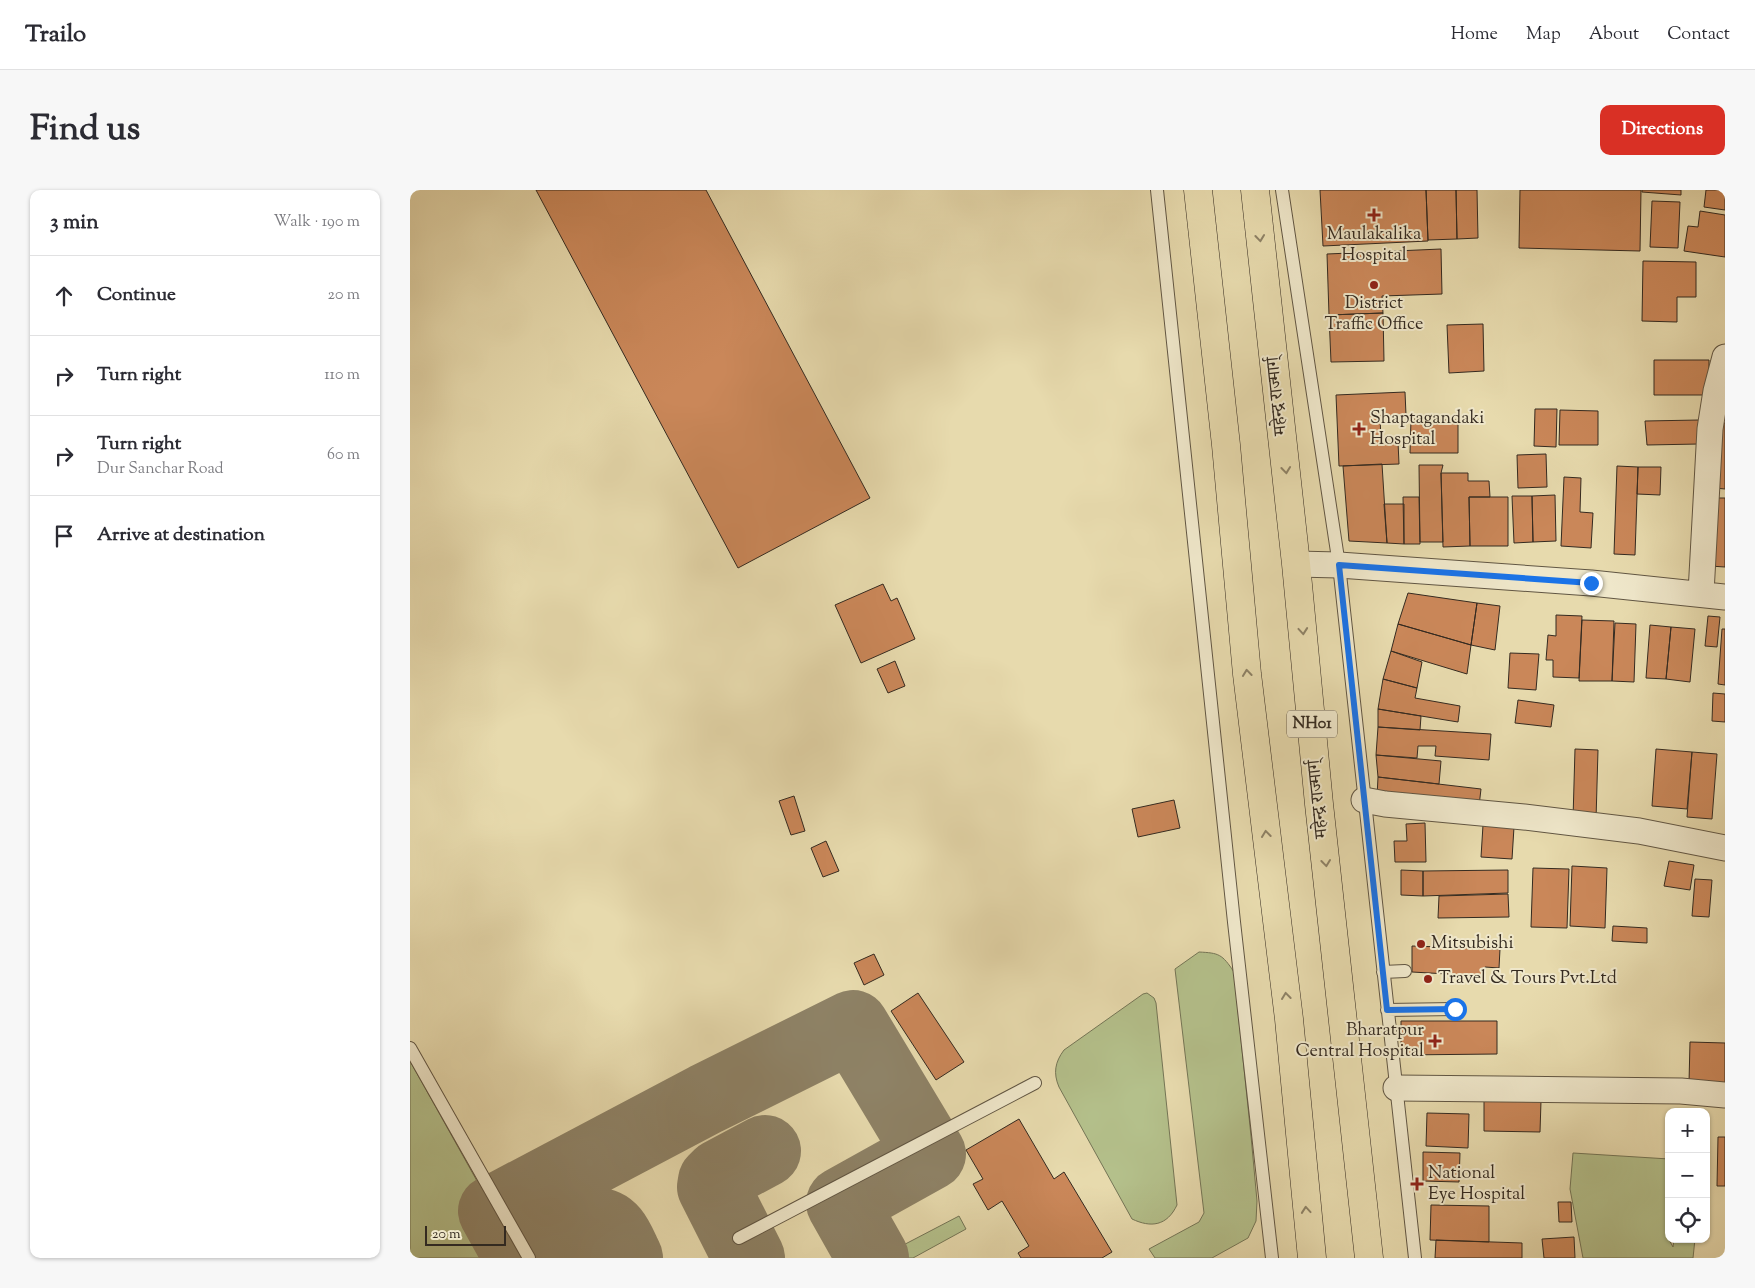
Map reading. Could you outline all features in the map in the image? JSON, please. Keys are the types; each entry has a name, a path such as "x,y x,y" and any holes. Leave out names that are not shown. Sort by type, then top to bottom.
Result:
{"highway":[{"path":"1198,190 1227,455 1247,674 1289,1019 1312,1258"},
{"name":"महेन्द्र राज्मार्ग्","path":"1255,190 1296,564 1320,814 1369,1258"}],"street":[{"path":"1701,593 1710,429 1716,391 1725,357"},
{"path":"1296,564 1339,565 1591,583 1725,597"},
{"path":"1364,800 1385,804 1524,817 1639,831 1725,848"},
{"path":"1396,1088 1681,1091 1725,1095"}],"lane":[{"path":"1157,190 1233,912 1272,1258"},
{"path":"1282,190 1339,565 1415,1258"},
{"path":"1383,972 1405,971"},
{"path":"1387,1010 1455,1009"},
{"path":"410,1048 529,1258"},
{"path":"739,1238 1008,1104 1035,1083"}],"green space":[{"path":"1199,952 1220,956 1234,972 1257,1201 1256,1221 1248,1238 1212,1258 1155,1258 1149,1249 1199,1222 1204,1213 1175,969"},
{"path":"1147,993 1154,998 1156,1003 1177,1205 1173,1212 1163,1221 1152,1224 1132,1219 1059,1087 1056,1072 1057,1063 1064,1050"},
{"path":"410,1061 520,1258 410,1258"},
{"path":"1573,1153 1665,1159 1665,1243 1671,1243 1673,1247 1674,1243 1695,1243 1693,1258 1583,1258 1570,1189"},
{"path":"929,1165 939,1181 871,1219 861,1203"},
{"path":"959,1216 966,1229 913,1258 893,1258 890,1252"}],"building":[{"path":"536,190 706,190 870,498 738,568"},
{"name":"Maulakalika Hospital","path":"1320,190 1426,190 1428,241 1323,246"},
{"path":"1426,190 1456,190 1457,239 1428,240"},
{"path":"1456,190 1477,190 1478,238 1457,239"},
{"path":"1520,190 1641,190 1640,251 1519,248"},
{"path":"1642,190 1681,190 1681,195 1642,192"},
{"path":"1706,190 1725,190 1725,210 1704,207"},
{"path":"1652,201 1680,202 1678,248 1650,247"},
{"path":"1700,211 1725,215 1725,257 1684,251 1688,226 1698,227"},
{"path":"1441,249 1442,294 1382,296 1383,313 1329,315 1327,254"},
{"path":"1643,261 1696,262 1696,297 1677,297 1677,322 1642,321"},
{"path":"1383,313 1384,361 1331,362 1329,315"},
{"path":"1483,324 1484,371 1449,373 1447,325"},
{"path":"1654,360 1709,360 1709,395 1654,395"},
{"name":"Shaptagandaki Hospital","path":"1405,392 1406,415 1380,416 1381,443 1398,442 1399,464 1339,466 1336,395"},
{"path":"1535,409 1557,409 1556,447 1534,446"},
{"path":"1560,410 1598,411 1598,445 1559,445"},
{"path":"1411,419 1458,420 1458,453 1410,453"},
{"path":"1699,420 1699,444 1647,445 1645,421"},
{"path":"1721,423 1725,423 1725,489 1715,488"},
{"path":"1546,454 1547,487 1518,488 1517,455"},
{"path":"1382,464 1387,543 1349,541 1343,466"},
{"path":"1419,465 1443,465 1441,473 1443,542 1420,542"},
{"path":"1617,466 1638,467 1635,555 1614,554"},
{"path":"1638,467 1661,467 1660,495 1637,494"},
{"path":"1441,473 1468,473 1468,481 1489,481 1490,497 1469,497 1470,546 1443,547"},
{"path":"1564,477 1581,478 1580,512 1593,513 1591,548 1561,546"},
{"path":"1555,495 1556,541 1533,542 1532,496"},
{"path":"1512,496 1532,496 1533,542 1514,543"},
{"path":"1403,497 1419,497 1420,544 1404,544"},
{"path":"1469,497 1508,497 1508,546 1470,546"},
{"path":"1716,498 1725,498 1725,567 1710,566"},
{"path":"1384,504 1404,504 1404,544 1387,543"},
{"path":"883,584 891,601 897,598 915,639 861,663 835,605"},
{"path":"1408,593 1477,603 1471,645 1398,624"},
{"path":"1477,603 1500,606 1495,650 1471,645"},
{"path":"1556,615 1582,616 1579,678 1553,677 1553,660 1546,660 1548,635 1556,636"},
{"path":"1708,616 1720,617 1717,647 1705,646"},
{"path":"1582,620 1614,621 1612,681 1579,681"},
{"path":"1615,623 1636,624 1634,682 1612,681"},
{"path":"1398,624 1471,645 1467,674 1391,651"},
{"path":"1650,625 1671,627 1666,679 1646,678"},
{"path":"1671,627 1695,629 1690,682 1666,679"},
{"path":"1722,629 1725,629 1725,685 1718,684"},
{"path":"1391,651 1422,662 1417,688 1383,679"},
{"path":"1510,653 1539,654 1536,690 1508,688"},
{"path":"895,661 905,686 888,693 877,669"},
{"path":"1383,679 1417,688 1415,698 1460,706 1458,722 1378,709"},
{"path":"1713,693 1725,694 1725,722 1712,721"},
{"path":"1518,700 1554,705 1551,727 1515,723"},
{"path":"1378,709 1421,716 1420,730 1378,727"},
{"path":"1378,727 1491,734 1489,760 1435,756 1436,746 1418,746 1417,758 1376,755"},
{"path":"1575,749 1598,750 1596,820 1573,819"},
{"path":"1656,749 1692,752 1687,809 1652,806"},
{"path":"1692,752 1717,754 1712,819 1687,817"},
{"path":"1376,755 1441,761 1439,784 1378,777"},
{"path":"1378,777 1481,789 1479,806 1377,797"},
{"path":"794,796 805,831 791,835 779,801"},
{"path":"1174,800 1180,828 1138,837 1132,809"},
{"path":"1425,823 1426,862 1395,862 1394,841 1407,841 1406,824"},
{"path":"1483,825 1514,827 1512,859 1481,857"},
{"path":"826,841 839,871 823,877 811,848"},
{"path":"1669,861 1694,865 1690,890 1664,886"},
{"path":"1572,866 1607,868 1605,928 1570,926"},
{"path":"1533,868 1569,869 1567,928 1531,927"},
{"path":"1401,870 1423,871 1423,896 1401,895"},
{"path":"1508,870 1508,893 1423,896 1423,871"},
{"path":"1695,879 1712,880 1709,917 1692,916"},
{"path":"1508,894 1509,917 1438,918 1439,896"},
{"path":"1613,926 1647,928 1647,943 1612,941"},
{"path":"1412,946 1500,949 1499,968 1485,967 1483,976 1412,972"},
{"path":"874,954 884,975 864,985 854,963"},
{"path":"918,993 964,1062 936,1080 891,1011"},
{"path":"1401,1021 1497,1021 1497,1054 1401,1055"},
{"path":"1690,1042 1725,1043 1725,1084 1689,1083"},
{"path":"1484,1100 1541,1101 1540,1132 1484,1131"},
{"path":"1427,1113 1469,1114 1468,1148 1426,1146"},
{"path":"1019,1119 1054,1179 1064,1172 1112,1252 1102,1258 1021,1258 1018,1253 1029,1246 1002,1201 988,1210 973,1184 983,1179 966,1150"},
{"path":"1718,1137 1725,1137 1725,1186 1717,1186"},
{"path":"1423,1152 1460,1153 1459,1182 1423,1181"},
{"path":"1558,1202 1571,1202 1572,1222 1559,1222"},
{"path":"1431,1205 1489,1206 1489,1242 1430,1240"},
{"path":"1574,1237 1575,1258 1544,1258 1542,1239"},
{"path":"1436,1240 1522,1243 1522,1258 1435,1258"}],"taxiway":[{"path":"520,1258 494,1211 706,1099 853,1026 930,1154 842,1203 873,1258"},
{"path":"749,1258 713,1187 714,1181 720,1175 765,1151"},
{"path":"571,1239 593,1226 607,1226 616,1236 627,1258"}],"place":[{"name":"Maulakalika Hospital","path":"1374,215"},
{"name":"District Traffic Office","path":"1374,285"},
{"name":"Shaptagandaki Hospital","path":"1359,429"},
{"name":"Mitsubishi","path":"1421,944"},
{"name":"Travel & Tours Pvt.Ltd","path":"1428,979"},
{"name":"Bharatpur Central Hospital","path":"1435,1041"},
{"name":"National Eye Hospital","path":"1417,1184"}],"route":[{"path":"1455,1009 1387,1010 1339,565 1591,583"}]}
